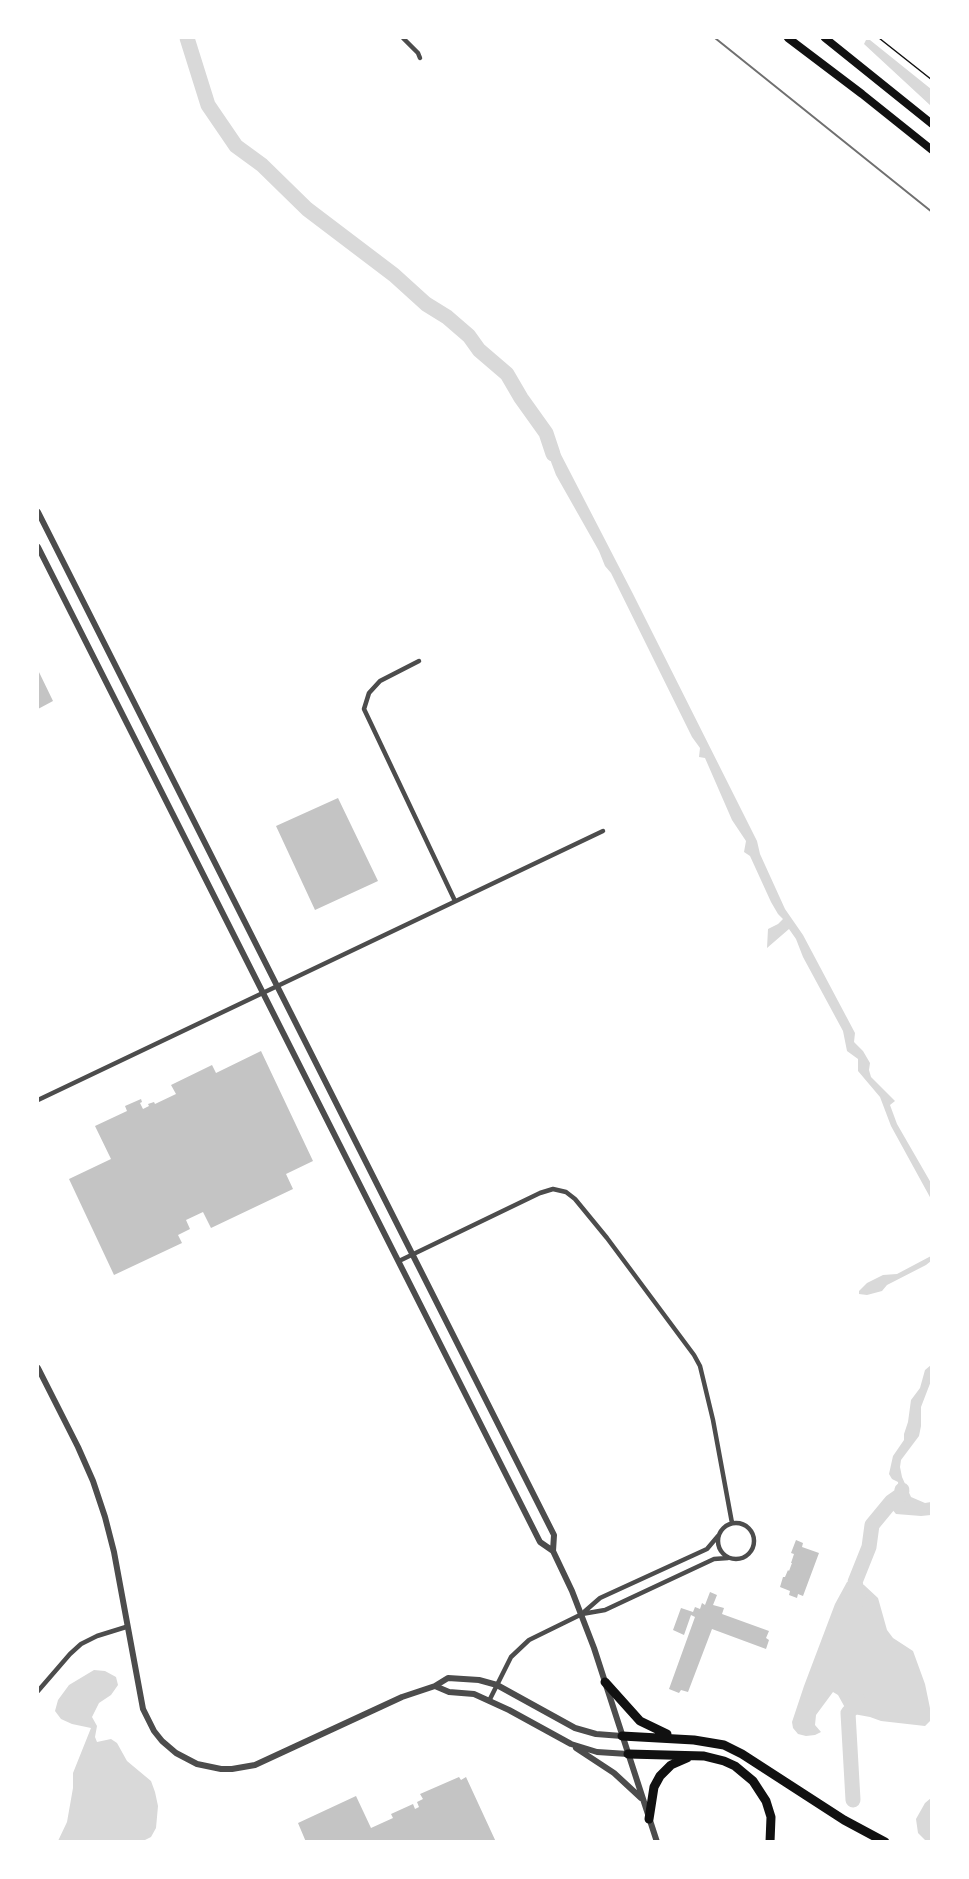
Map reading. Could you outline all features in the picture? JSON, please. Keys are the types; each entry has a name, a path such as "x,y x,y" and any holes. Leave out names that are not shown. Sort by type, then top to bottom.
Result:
{"highway":[{"path":"788,38 932,150"},
{"path":"825,38 932,124"},
{"path":"605,1682 640,1721 658,1731 681,1739"},
{"path":"622,1736 706,1741 731,1748 844,1820 885,1842"},
{"path":"628,1754 704,1756 735,1766 758,1787 766,1801 771,1816 770,1842"},
{"path":"649,1819 654,1787 663,1772 677,1761 704,1756"}],"street":[{"path":"403,38 418,52 420,58"},
{"path":"38,512 554,1535 553,1551 582,1614 657,1842"},
{"path":"38,547 540,1542 553,1551"},
{"path":"419,661 380,681 369,693 364,709 455,901"},
{"path":"38,1100 603,831"},
{"path":"399,1261 540,1193 553,1189 560,1190 575,1199 687,1344 700,1366 713,1420 732,1523"},
{"path":"38,1368 93,1481 114,1552 139,1696 147,1719 162,1742 176,1753 197,1764 210,1767 232,1769 262,1762 386,1704 435,1686 448,1678 478,1680 496,1685 575,1728 596,1734 622,1736"},
{"path":"489,1701 511,1657 523,1644 582,1614 605,1610 714,1559 743,1558 749,1553 754,1542 753,1534 739,1523 732,1523 725,1527 707,1548 600,1598 582,1614"},
{"path":"718,1536 720,1550 728,1558"},
{"path":"38,1691 81,1644 97,1636 126,1628"},
{"path":"435,1686 448,1692 474,1695 489,1701 571,1744 597,1752 628,1754"},
{"path":"571,1744 614,1773 642,1799"}],"path":[{"path":"879,38 932,80"}],"shaded area":[{"path":"866,40 870,40 931,89 931,106 864,44"},
{"path":"548,432 632,592 757,841 760,854 785,909 803,935 855,1033 854,1042 870,1063 871,1077 895,1101 890,1105 897,1124 931,1183 931,1199 891,1126 880,1097 858,1071 858,1059 847,1051 843,1031 803,957 796,939 789,929 767,948 768,929 783,919 771,902 750,856 744,852 746,841 732,820 705,758 699,757 700,748 692,737 611,573 605,566 599,551 556,475 545,446"},
{"path":"931,1256 931,1261 926,1265 887,1285 882,1291 867,1295 859,1294 867,1283 883,1275 897,1274"},
{"path":"931,1365 931,1381 921,1407 919,1436 901,1460 900,1467 911,1497 925,1503 931,1502 931,1515 896,1514 886,1502 899,1490 898,1482 889,1474 893,1456 904,1440 911,1400 920,1388 925,1370"},
{"path":"847,1582 864,1585 878,1598 887,1630 893,1638 913,1651 925,1684 931,1713 931,1720 925,1726 881,1721 848,1713 838,1695 833,1692 816,1715 815,1725 821,1732 806,1736 798,1734 793,1728 792,1722 804,1686 835,1604"},
{"path":"94,1670 105,1671 116,1677 118,1685 111,1695 99,1703 92,1717 97,1726 95,1737 97,1742 111,1739 117,1743 127,1761 151,1781 155,1792 158,1806 156,1828 151,1837 143,1841 58,1841 67,1822 73,1788 73,1773 91,1728 61,1719 55,1711 58,1700 69,1685"},
{"path":"931,1798 931,1841 926,1841 918,1833 916,1819 925,1803"}],"building":[{"path":"38,670 53,701 38,709"},
{"path":"338,798 378,881 315,910 276,826"},
{"path":"261,1051 313,1161 286,1174 293,1189 211,1228 203,1212 186,1220 190,1229 178,1235 182,1243 114,1275 69,1179 111,1159 95,1126 127,1111 125,1106 141,1099 143,1109 149,1106 148,1104 154,1102 155,1104 176,1094 171,1085 212,1065 216,1073"},
{"path":"796,1540 803,1543 802,1547 819,1553 803,1596 798,1594 797,1598 789,1595 790,1591 780,1587 792,1563 794,1554 791,1553"},
{"path":"710,1592 717,1595 713,1605 724,1608 722,1614 769,1631 766,1638 769,1640 766,1649 712,1629 688,1692 681,1690 679,1693 669,1689 695,1617 691,1615 684,1635 673,1630 681,1608 693,1612 695,1607 700,1609 702,1603 705,1605"},
{"path":"459,1777 461,1780 466,1777 496,1842 306,1842 298,1823 356,1796 371,1828 393,1818 391,1814 413,1804 415,1809 419,1807 417,1802 423,1799 420,1794"}],"waterway":[{"path":"187,38 208,105 236,146 262,165 307,209 469,336 479,350 507,374 546,433 553,454"},
{"path":"859,1600 855,1582 869,1547 872,1525 891,1502 901,1495 902,1490"},
{"path":"853,1800 848,1713 857,1703 857,1698"}],"railway":[{"path":"715,38 932,212"}]}
